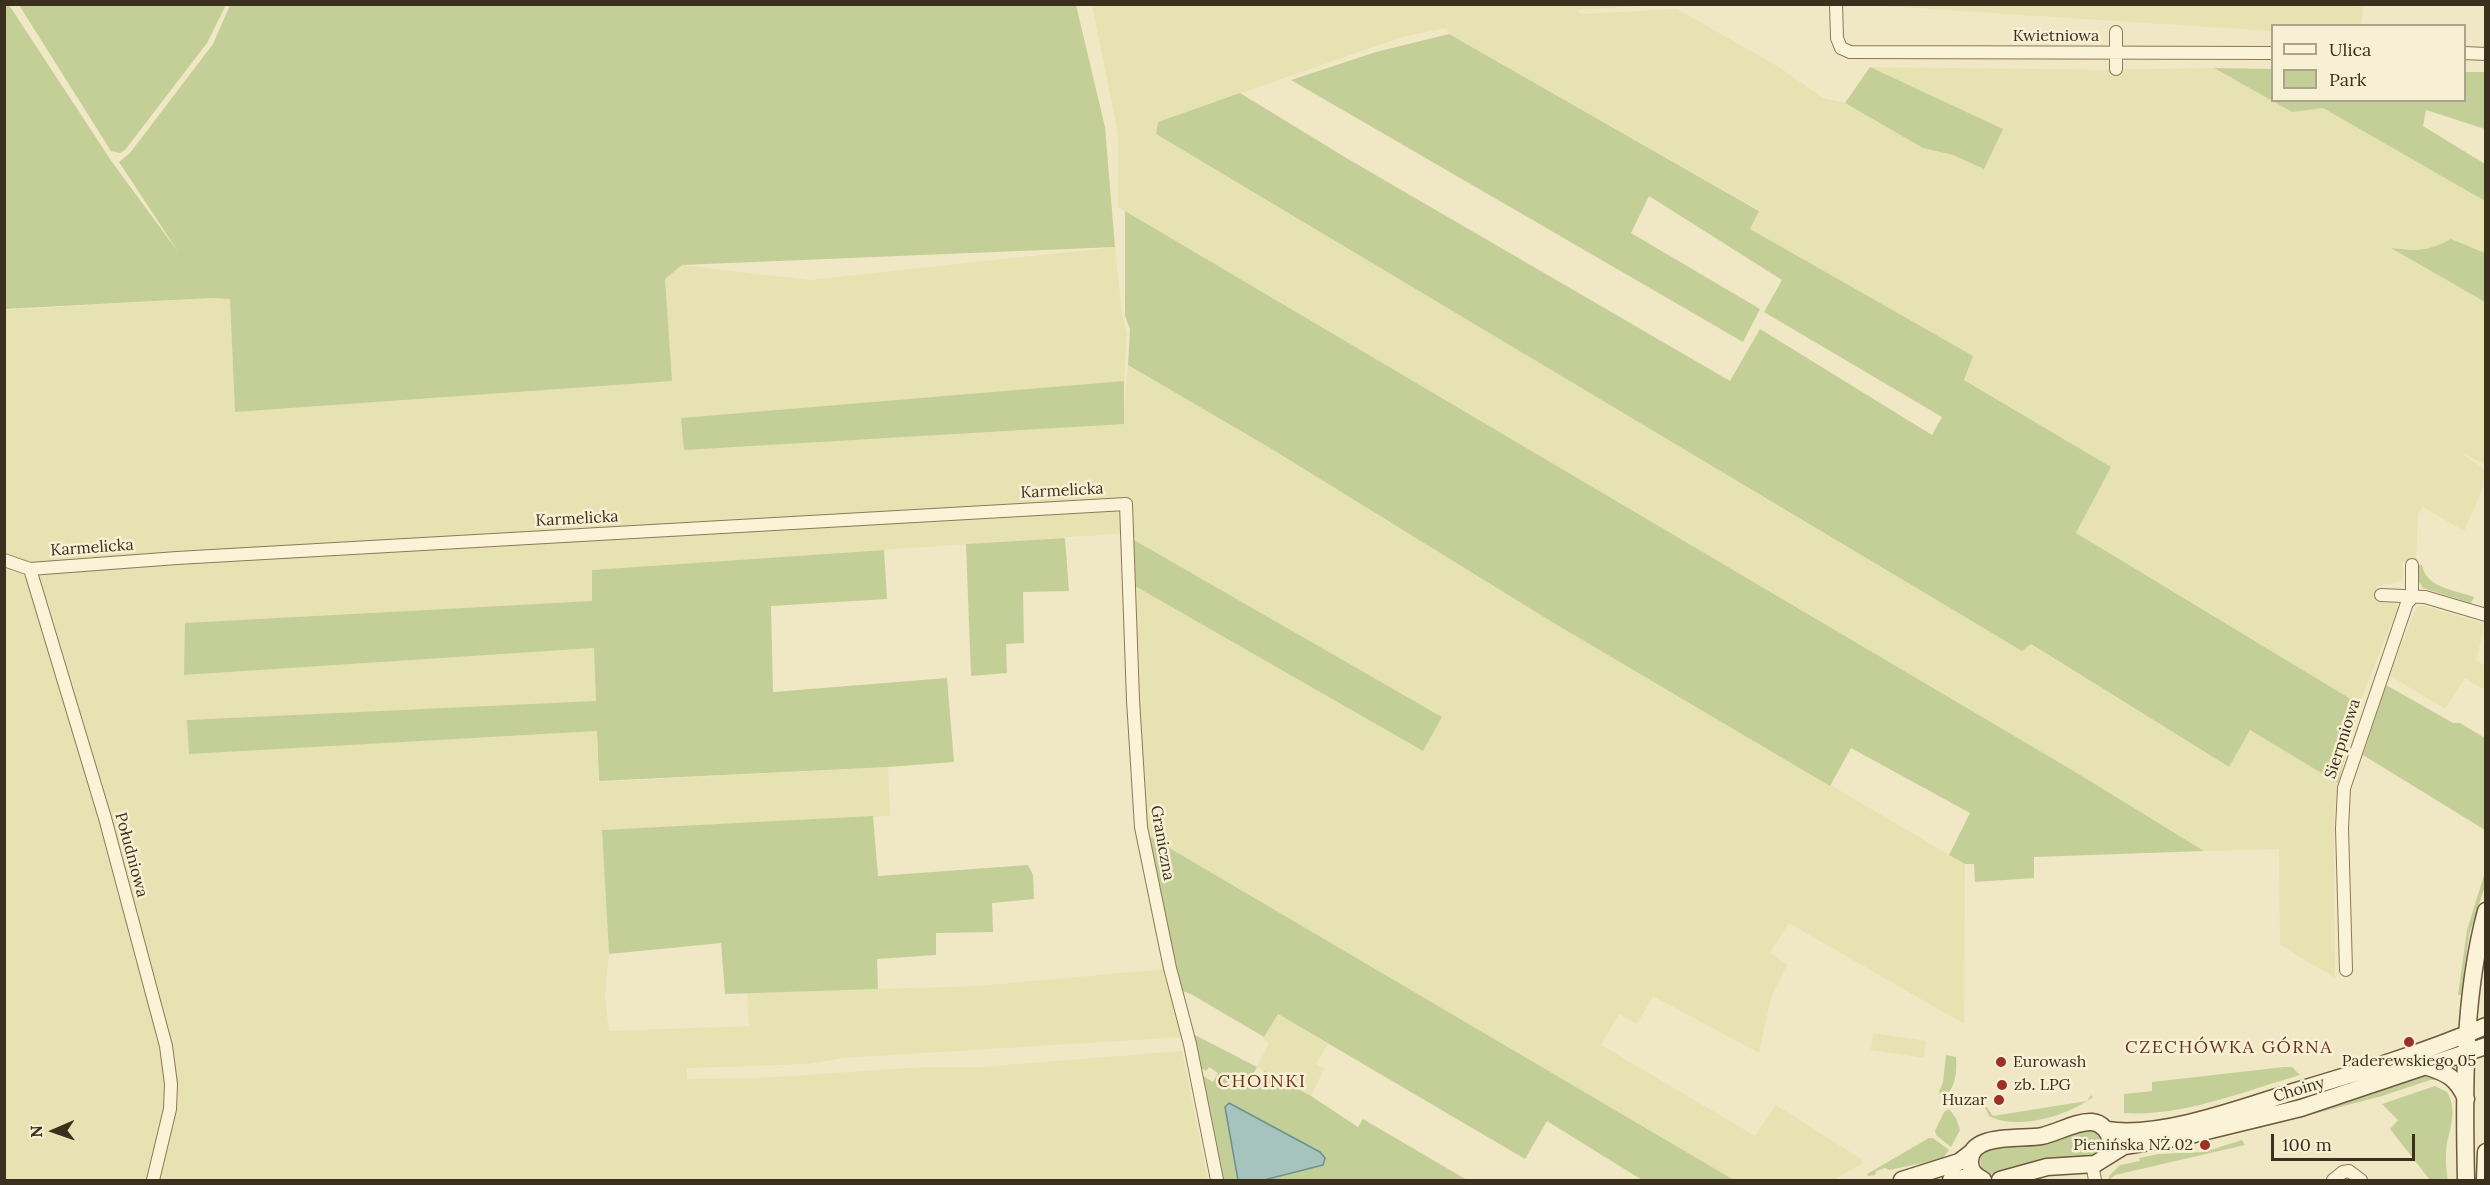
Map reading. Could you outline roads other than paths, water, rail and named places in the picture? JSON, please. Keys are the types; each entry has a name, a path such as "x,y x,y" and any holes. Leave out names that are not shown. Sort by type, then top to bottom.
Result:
{"street":[{"name":"Kwietniowa","path":"1836,4 1837,38 1841,48 1858,52 2271,53"},
{"path":"2116,32 2116,69"},
{"path":"2466,53 2486,54"},
{"name":"Karmelicka","path":"30,569 189,557 1126,504"},
{"name":"Graniczna","path":"1126,504 1141,827 1170,969 1190,1044 1217,1180"},
{"path":"4,560 30,569"},
{"path":"2412,566 2412,598"},
{"name":"Południowa","path":"30,569 105,819 166,1046 171,1084 171,1109 153,1180"},
{"path":"2381,595 2425,597 2486,615"},
{"name":"Sierpniowa","path":"2346,970 2342,828 2344,788 2381,675 2407,603 2412,598"},
{"path":"2466,1180 2468,1034 2474,969 2486,911"},
{"name":"Choiny","path":"1972,1152 1978,1145 1988,1141 2040,1136 2086,1123 2099,1124 2107,1130 2126,1131 2223,1113 2392,1062 2486,1026"},
{"name":"Choiny","path":"2094,1172 2108,1155 2124,1146 2206,1131 2301,1108 2486,1046"},
{"path":"2428,1067 2450,1075 2459,1085 2466,1099"},
{"path":"2107,1130 2112,1140 2108,1155"},
{"path":"1972,1152 1970,1165 1980,1178"},
{"path":"1902,1180 1959,1162 1972,1152"},
{"path":"2485,1180 2486,1152"},
{"path":"2000,1180 2047,1167 2094,1172"},
{"path":"2333,1180 2343,1172 2349,1172 2361,1180"},
{"path":"1952,1180 1980,1178"}],"water":[{"path":"1229,1103 1320,1152 1325,1158 1323,1165 1264,1180 1238,1180 1225,1107"}],"place":[{"name":"Paderewskiego 05","path":"2409,1042"},
{"name":"Eurowash","path":"2001,1062"},
{"name":"zb. LPG","path":"2002,1085"},
{"name":"Huzar","path":"1999,1100"},
{"name":"Pienińska NŻ 02","path":"2205,1145"}],"district":[{"name":"CZECHÓWKA GÓRNA","path":"2229,1048"},
{"name":"CHOINKI","path":"1262,1082"}]}
